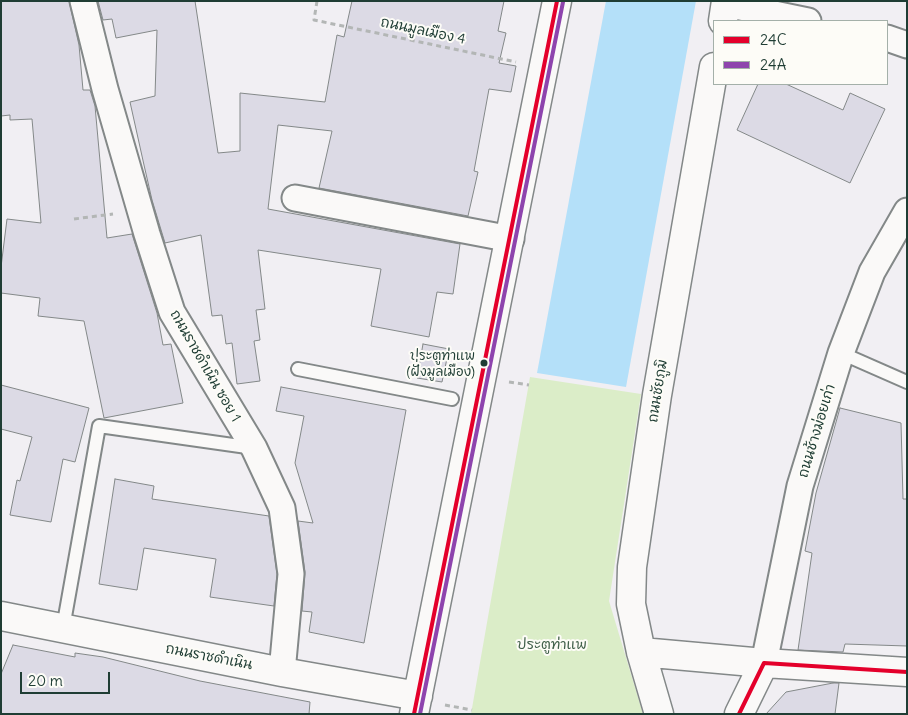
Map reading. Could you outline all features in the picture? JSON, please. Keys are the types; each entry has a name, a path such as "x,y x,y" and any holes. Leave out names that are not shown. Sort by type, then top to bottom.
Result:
{"main road":[{"path":"424,705 510,240 557,1"},
{"name":"ถนนชัยภูมิ","path":"659,714 641,652 631,604 632,567 656,395 713,73"},
{"name":"ถนนราชดำเนิน","path":"1,616 282,672 424,705"},
{"path":"641,652 764,663 907,672"},
{"path":"739,714 764,663"}],"street":[{"name":"ถนนราชดำเนิน ซอย 1","path":"83,1 105,89 172,312 254,448 282,508 290,574 282,672"},
{"path":"725,9 801,20"},
{"path":"888,38 907,45"},
{"path":"295,198 510,240"},
{"name":"ถนนช้างม่อยเก่า","path":"764,663 800,486 842,353 872,272 907,211"}],"lane":[{"path":"842,353 907,382"},
{"path":"298,368 452,398"},
{"path":"63,628 99,426 254,448"}],"path":[{"name":"ถนนมูลเมือง 4","path":"317,1 314,20 544,68"},
{"path":"74,219 140,210"},
{"path":"509,382 529,385"},
{"path":"424,705 472,710"}],"green space":[{"name":"ประตูท่าแพ","path":"530,377 641,394 609,601 643,714 471,714"}],"water":[{"path":"606,1 696,1 626,387 537,373"}],"building":[{"path":"1,1 69,1 79,45 83,90 90,90 95,106 107,238 132,234 157,313 163,345 171,344 183,403 104,418 84,321 38,316 40,298 1,293 1,267 7,219 41,223 32,119 10,120 10,115 1,116"},
{"path":"98,1 195,1 218,153 240,151 240,93 325,102 337,35 344,37 352,1 504,1 498,31 506,33 499,63 516,66 511,92 489,89 474,171 478,172 468,216 319,188 332,131 278,125 268,209 460,244 453,294 437,292 429,337 371,326 381,269 258,250 265,309 256,310 260,340 254,341 260,381 237,384 232,343 226,344 222,315 212,316 201,235 165,243 144,165 130,102 155,96 157,30 116,38 112,19 103,20"},
{"path":"758,85 788,85 843,110 850,93 885,109 850,183 737,130"},
{"path":"423,344 449,349 442,382 417,378"},
{"path":"1,385 89,408 75,462 63,459 51,522 10,515 17,480 20,481 32,437 1,429"},
{"path":"281,387 406,410 364,643 309,632 312,612 302,611 305,572 298,521 313,523 295,463 304,416 276,411"},
{"path":"840,408 901,423 903,499 907,499 907,646 845,644 843,652 798,650 812,553 805,551 816,493"},
{"path":"115,479 154,486 152,499 269,516 277,574 274,606 210,597 216,559 144,548 137,590 99,584"},
{"path":"13,645 75,657 75,653 103,657 200,681 310,702 309,714 1,714 1,674"},
{"path":"839,683 835,714 766,714 786,692"}],"transit line":[{"name":"24C","path":"414,714 557,1"},
{"name":"24A","path":"420,714 563,2"},
{"name":"24C","path":"739,714 764,663 907,672"}],"place":[{"name":"ประตูท่าแพ (ฝั่งมูลเมือง)","path":"484,363"}]}
